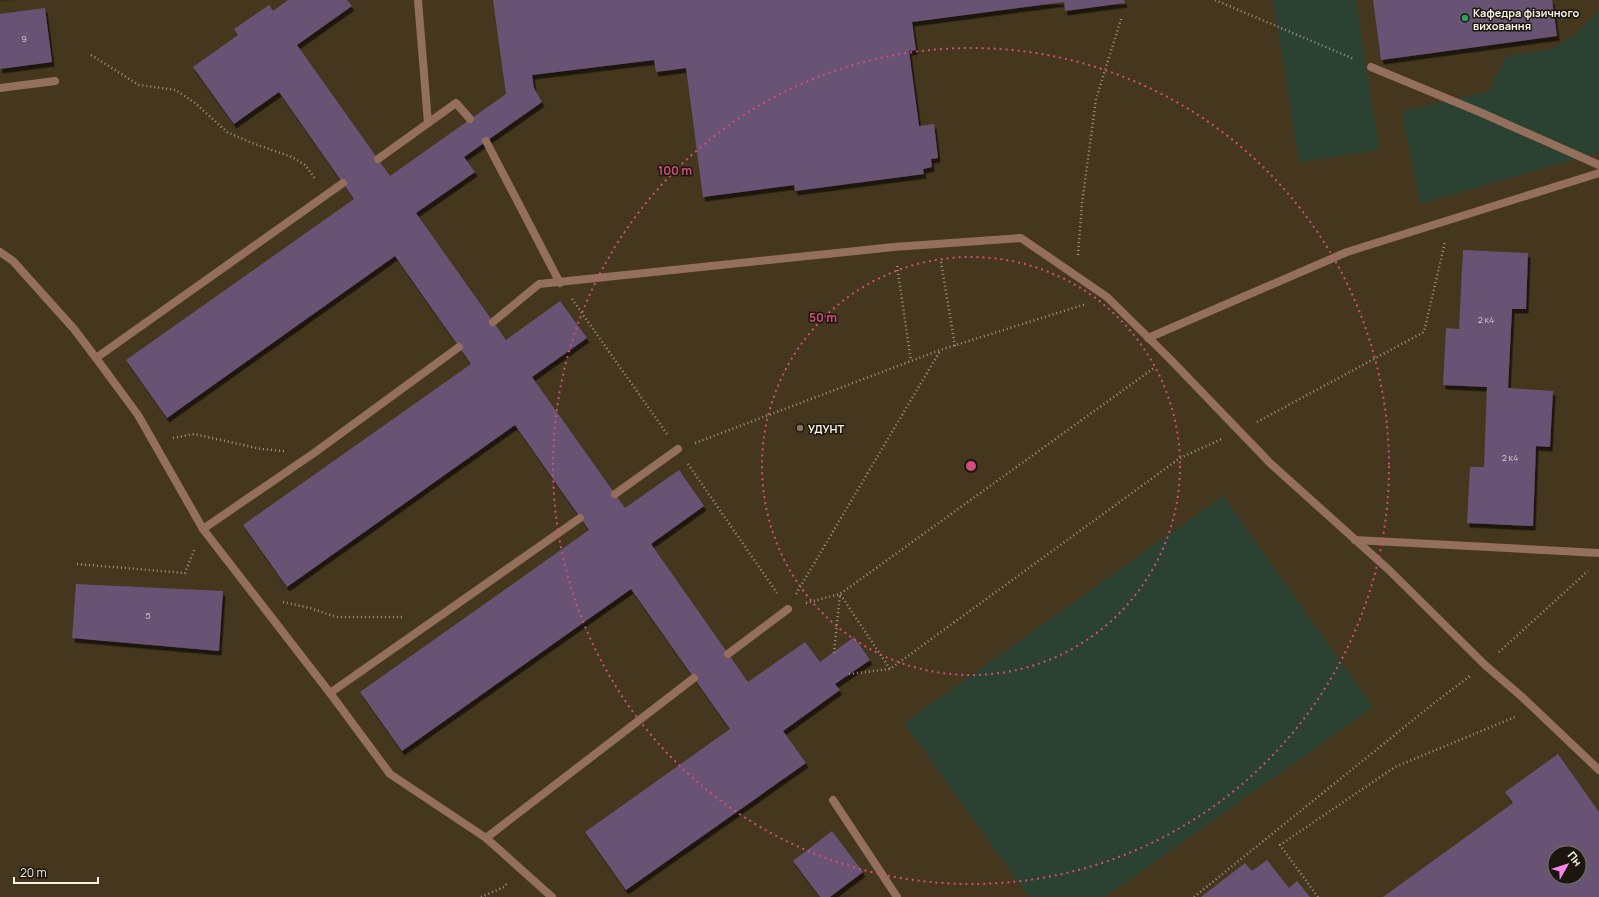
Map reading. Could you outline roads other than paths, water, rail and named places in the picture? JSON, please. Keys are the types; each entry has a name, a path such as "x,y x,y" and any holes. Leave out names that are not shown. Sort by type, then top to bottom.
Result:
{"lane":[{"path":"418,0 428,123"},
{"path":"1371,67 1482,113 1599,165"},
{"path":"0,88 55,81"},
{"path":"378,159 456,103 470,119"},
{"path":"486,141 560,283"},
{"path":"1148,338 1346,252 1599,173"},
{"path":"96,358 343,183"},
{"path":"494,322 539,284 894,247 1020,238 1107,297 1169,358 1271,464 1389,570 1485,665 1599,770"},
{"path":"0,252 12,261 69,323 96,358 138,415 203,528 330,693 390,774 486,838 552,897"},
{"path":"203,528 314,454 459,347"},
{"path":"615,494 678,449"},
{"path":"330,693 580,518"},
{"path":"1355,540 1599,553"},
{"path":"728,654 788,608"},
{"path":"486,838 694,678"},
{"path":"833,800 897,897"}],"place":[{"name":"Кафедра фізичного виховання","path":"1465,18"},
{"name":"УДУНТ","path":"800,428"}]}
